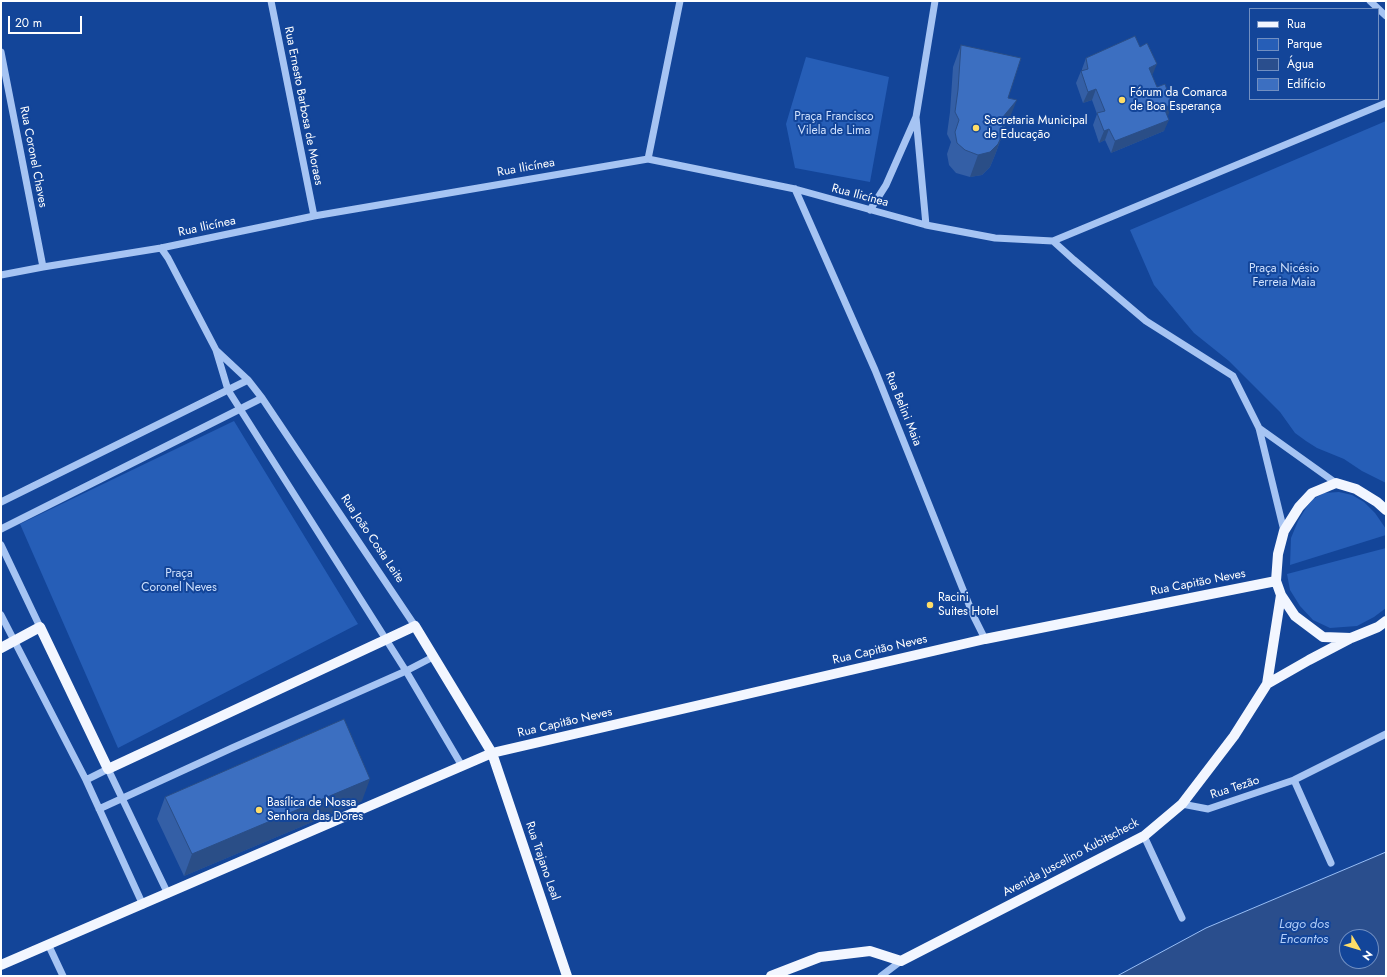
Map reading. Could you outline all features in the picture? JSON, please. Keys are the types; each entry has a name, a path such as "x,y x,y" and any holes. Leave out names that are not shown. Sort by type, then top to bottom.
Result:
{"main road":[{"path":"1352,638 1323,637 1295,616 1281,595 1276,581 1278,554 1284,531 1299,507 1312,493 1336,483 1356,488 1386,510"},
{"name":"Rua Capitão Neves","path":"492,753 985,640 1276,581"},
{"name":"Avenida Juscelino Kubitscheck","path":"901,961 1144,836 1182,804 1234,736 1268,684 1281,595"},
{"name":"Avenida Juscelino Kubitscheck","path":"1268,684 1308,660 1378,627 1386,621"},
{"path":"1,648 40,627 108,769 415,626"},
{"name":"Rua João Costa Leite","path":"415,626 492,753"},
{"path":"1,965 492,753"},
{"name":"Rua Trajano Leal","path":"492,753 567,976"},
{"path":"771,976 820,957 870,951 901,961"}],"street":[{"name":"Rua Ernesto Barbosa de Moraes","path":"271,1 314,216"},
{"path":"648,159 680,1"},
{"path":"870,210 886,185 916,117 935,1"},
{"path":"1370,1 1377,8"},
{"name":"Rua Coronel Chaves","path":"1,52 43,267"},
{"path":"1284,531 1259,428 1233,376 1146,321 1053,241 1386,103"},
{"path":"916,117 926,225"},
{"name":"Rua Ilicínea","path":"1,275 161,248 314,216 648,159 795,189 926,225 995,238 1053,241"},
{"name":"Rua Belini Maia","path":"795,189 875,370 974,617 985,640"},
{"name":"Rua João Costa Leite","path":"161,248 168,258 216,350 228,390 406,671 462,766"},
{"name":"Rua João Costa Leite","path":"216,350 248,380 262,398 415,626"},
{"path":"1,502 248,380"},
{"path":"1,529 262,398"},
{"path":"1259,428 1336,483"},
{"path":"1,545 40,627"},
{"path":"1,615 86,780 143,904"},
{"path":"99,809 406,671 433,656"},
{"name":"Rua Tezão","path":"1182,804 1208,808 1294,780 1386,734"},
{"path":"86,780 108,769 168,894"},
{"path":"1294,780 1331,863"},
{"path":"1144,836 1182,918"},
{"path":"48,944 63,976"},
{"name":"Avenida Juscelino Kubitscheck","path":"881,976 901,961"}],"green space":[{"name":"Praça Francisco Vilela de Lima","path":"806,57 889,77 870,182 795,168 786,124"},
{"name":"Praça Nicésio Ferreia Maia","path":"1386,121 1386,483 1362,471 1344,459 1317,448 1295,433 1280,412 1229,361 1194,333 1154,285 1130,230"},
{"name":"Praça Coronel Neves","path":"234,421 358,624 118,748 20,524"},
{"path":"1339,492 1352,495 1364,502 1375,513 1386,529 1386,535 1290,565 1291,538 1298,521 1306,508 1313,499 1324,493"},
{"path":"1386,548 1386,608 1374,617 1357,626 1330,628 1313,620 1300,606 1290,590 1287,574"}],"water":[{"name":"Lago dos Encantos","path":"1386,852 1386,976 1117,976 1206,928"}],"building":[{"name":"Fórum da Comarca de Boa Esperança","path":"1135,36 1140,47 1147,43 1157,64 1149,68 1157,87 1165,84 1172,104 1164,108 1169,120 1115,141 1109,129 1104,131 1097,113 1105,111 1096,89 1088,92 1081,71 1088,69 1086,58"},
{"name":"Secretaria Municipal de Educação","path":"961,45 1021,58 1008,98 1017,100 1002,118 1003,133 998,144 990,152 978,155 965,150 957,143 955,132 959,120 955,112"},
{"name":"Basílica de Nossa Senhora das Dores","path":"344,719 370,779 192,854 165,797"}],"place":[{"name":"Fórum da Comarca de Boa Esperança","path":"1122,100"},
{"name":"Secretaria Municipal de Educação","path":"976,128"},
{"name":"Racini Suites Hotel","path":"930,605"},
{"name":"Basílica de Nossa Senhora das Dores","path":"259,810"}]}
